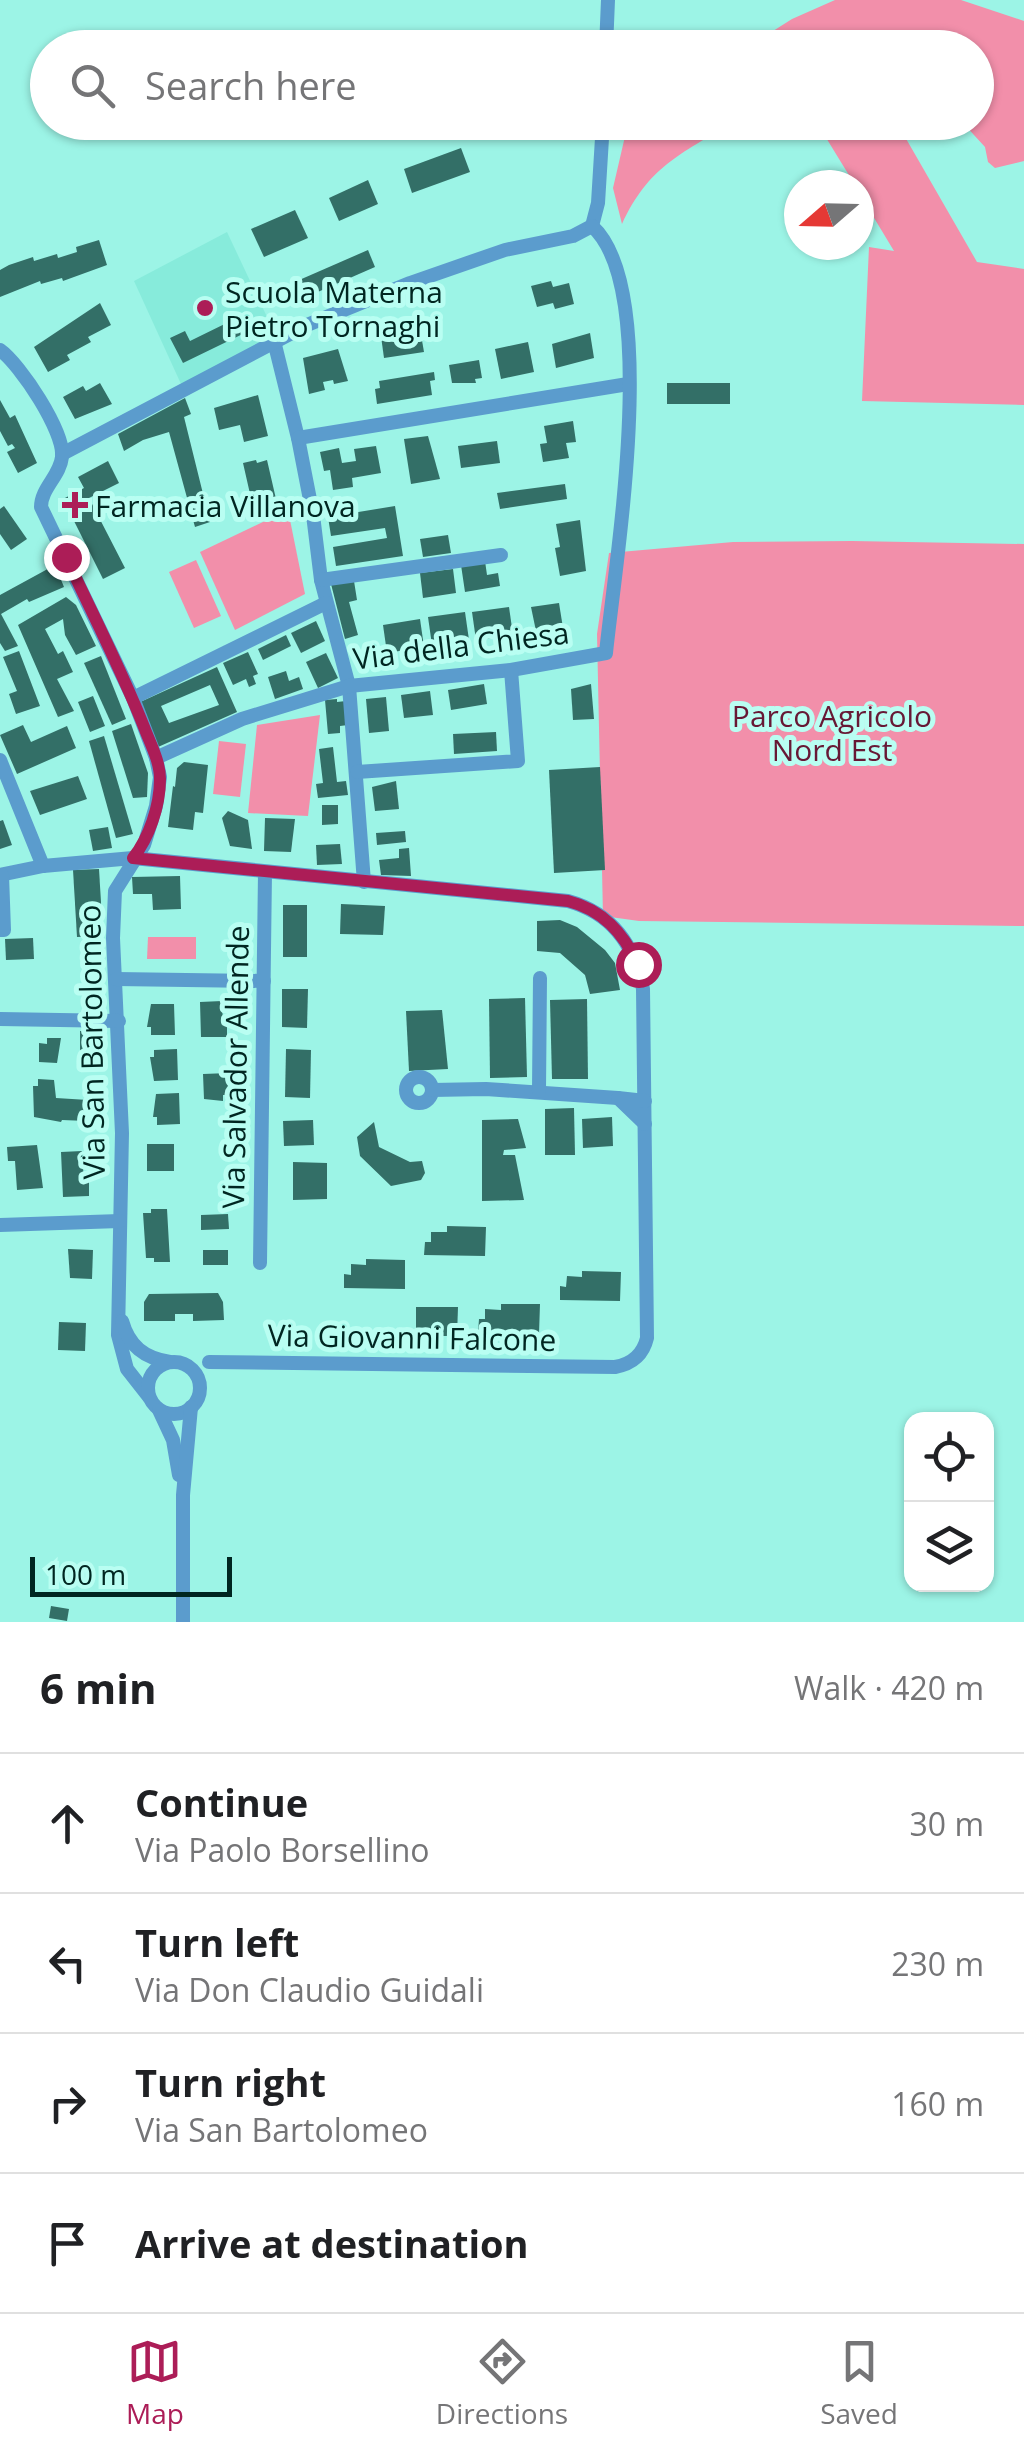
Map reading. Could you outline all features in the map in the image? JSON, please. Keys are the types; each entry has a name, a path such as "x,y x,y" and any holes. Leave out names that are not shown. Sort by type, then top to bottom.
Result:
{"street":[{"path":"607,30 608,0"},
{"path":"0,350 18,368 53,424 62,454 274,340 410,284 514,247 573,236 592,226 598,203 602,140"},
{"path":"298,438 628,384 626,317 620,280 610,249 592,226"},
{"path":"274,340 298,438 321,580 349,686 364,882"},
{"name":"Via della Chiesa","path":"156,758 242,719 349,686 511,670 606,653 628,465 628,384"},
{"name":"Via San Bartolomeo","path":"62,454 59,468 42,498 42,511 132,698 160,777 144,845 115,891 119,1021 118,1335 122,1359 154,1403 173,1440 183,1495"},
{"path":"321,580 501,555"},
{"path":"132,698 326,603"},
{"path":"358,772 518,761 511,670"},
{"path":"0,760 44,866"},
{"path":"0,930 4,930 1,875 44,866 133,858 568,901 600,913 627,941 638,964 644,990 645,1124"},
{"name":"Via Salvador Allende","path":"260,1262 265,872"},
{"path":"539,1091 540,978"},
{"path":"116,979 264,981"},
{"path":"0,1019 119,1021"},
{"path":"432,1090 539,1091 644,1101"},
{"path":"618,1098 645,1124"},
{"name":"Via Giovanni Falcone","path":"174,1362 614,1367 627,1364 640,1354 647,1338 645,1124"},
{"path":"0,1225 120,1221"},
{"name":"Via San Bartolomeo","path":"119,1311 135,1348 146,1356 188,1366 197,1378"},
{"path":"174,1362 158,1367 150,1376 154,1403 175,1414 191,1407"},
{"path":"182,1622 183,1495 191,1407 199,1393 200,1368 209,1362"}],"shaded area":[{"name":"Scuola Materna Pietro Tornaghi","path":"227,232 276,336 181,384 134,281"}],"green space":[{"path":"835,0 961,0 1024,21 1024,161 995,168 988,162 985,147 979,140 994,140 994,30 775,30"},
{"path":"624,140 704,140 655,175 622,224 613,188"},
{"path":"827,140 907,140 977,262 1024,269 1024,405 862,401 868,260 874,260 874,248 894,251 874,218 874,170 846,170"},
{"path":"288,510 305,594 235,630 200,552"},
{"name":"Parco Agricolo Nord Est","path":"733,542 1024,544 1024,926 639,921 603,916 597,634 609,553"},
{"path":"196,560 221,616 194,628 169,572"},
{"path":"320,715 308,816 248,813 257,725"},
{"path":"219,741 246,744 240,797 213,794"},
{"path":"148,937 196,937 196,959 147,959"}],"building":[{"path":"461,148 470,172 412,193 404,169"},
{"path":"368,180 378,204 339,221 329,198"},
{"path":"295,210 308,238 264,257 251,229"},
{"path":"99,240 107,265 63,281 40,281 0,297 0,270 33,257 34,261 57,254 58,258"},
{"path":"368,250 375,267 304,298 297,281"},
{"path":"551,281 553,287 569,283 574,304 555,309 553,303 537,307 531,286"},
{"path":"100,303 111,325 88,337 91,342 67,355 70,360 48,372 34,347"},
{"path":"243,315 251,330 183,363 170,338 185,331 190,341"},
{"path":"419,323 424,352 384,358 380,329"},
{"path":"590,333 594,358 556,368 552,344"},
{"path":"528,342 534,372 501,379 495,349"},
{"path":"338,349 348,381 323,382 325,390 309,394 303,358"},
{"path":"479,360 482,378 475,379 476,383 452,383 449,365"},
{"path":"434,372 435,380 430,381 432,395 377,404 375,389 380,388 379,381"},
{"path":"100,383 112,404 75,419 63,397 83,386 86,391"},
{"path":"667,383 730,383 730,404 667,404"},
{"path":"258,395 268,436 244,442 240,425 219,430 214,408"},
{"path":"185,398 191,414 184,417 210,522 195,527 169,432 124,451 118,434"},
{"path":"0,400 10,418 15,415 37,463 18,473 7,452 15,448 12,444 8,446 0,431"},
{"path":"573,421 576,442 566,443 569,458 543,462 540,444 547,443 544,426"},
{"path":"428,436 440,479 411,484 404,439"},
{"path":"497,441 500,463 461,468 458,446"},
{"path":"376,446 381,473 352,478 353,487 333,490 330,470 324,471 320,452 339,448 342,463 356,461 354,449"},
{"path":"267,460 276,499 253,507 243,463"},
{"path":"108,461 119,483 89,498 125,568 103,579 63,499 84,488 78,477"},
{"path":"565,484 567,499 500,509 497,493"},
{"path":"4,506 27,539 11,550 0,534 0,509"},
{"path":"395,506 403,556 336,566 333,547 387,538 385,528 331,536 328,517"},
{"path":"580,520 586,571 560,576 556,524"},
{"path":"448,535 451,553 423,557 420,539"},
{"path":"485,561 487,575 498,573 500,586 465,592 461,565"},
{"path":"55,565 64,587 29,602 27,599 1,614 18,646 5,651 0,643 0,595"},
{"path":"453,569 456,593 423,598 420,573"},
{"path":"354,581 357,600 349,602 358,635 345,639 331,584"},
{"path":"66,597 76,605 96,646 76,655 65,635 63,619 45,629 58,654 63,651 73,672 57,679 74,711 58,717 18,625"},
{"path":"559,603 563,628 536,631 531,607"},
{"path":"509,607 513,635 476,640 472,612"},
{"path":"465,612 469,640 432,645 428,617"},
{"path":"420,619 424,647 387,653 383,625"},
{"path":"316,621 325,641 301,653 291,633"},
{"path":"286,635 291,646 263,660 258,649"},
{"path":"19,651 40,706 16,714 9,694 17,691 3,657"},
{"path":"248,652 258,674 253,676 256,684 249,687 246,679 233,685 223,663"},
{"path":"326,653 338,678 318,688 306,662"},
{"path":"101,656 126,719 112,725 84,663"},
{"path":"217,667 237,712 158,747 138,703","holes":["210,685 219,705 169,723 161,706"]},
{"path":"286,671 289,681 299,677 303,689 275,699 268,677"},
{"path":"484,684 487,704 451,710 448,690"},
{"path":"591,684 594,719 573,720 571,689"},
{"path":"430,691 433,715 404,718 401,695"},
{"path":"93,696 105,726 90,732 78,702"},
{"path":"386,697 389,731 369,733 366,699"},
{"path":"325,700 346,701 348,725 340,726 340,733 328,734"},
{"path":"131,724 148,773 147,797 133,798 112,731"},
{"path":"23,725 31,742 67,726 76,748 17,774 0,735"},
{"path":"496,732 497,751 454,754 453,734"},
{"path":"104,736 133,834 116,838 89,741"},
{"path":"333,747 337,782 346,781 348,795 318,798 316,784 323,783 319,749"},
{"path":"184,762 208,765 203,813 195,812 193,830 168,827 177,768"},
{"path":"600,767 605,870 554,873 549,770"},
{"path":"78,776 87,799 40,815 30,791"},
{"path":"396,781 399,809 375,811 372,787"},
{"path":"322,805 338,805 338,824 322,825"},
{"path":"228,811 248,820 252,849 230,846 222,818"},
{"path":"265,818 295,819 291,852 264,851"},
{"path":"3,820 12,845 0,849 0,821"},
{"path":"108,827 112,848 93,851 89,830"},
{"path":"405,831 406,842 377,845 376,833"},
{"path":"340,844 342,864 317,865 316,845"},
{"path":"409,848 411,876 381,875 379,860 399,858 399,849"},
{"path":"99,869 103,936 77,937 73,870"},
{"path":"180,876 181,909 153,910 152,894 133,894 132,877"},
{"path":"341,904 385,906 383,935 340,934"},
{"path":"283,905 307,905 307,957 283,957"},
{"path":"560,920 577,927 605,950 615,963 620,990 590,994 585,975 560,953 537,951 537,921"},
{"path":"33,938 34,959 6,960 5,939"},
{"path":"282,989 308,989 307,1028 282,1027"},
{"path":"525,998 527,1077 490,1078 489,999"},
{"path":"587,999 588,1079 552,1079 550,1000"},
{"path":"222,1001 227,1037 201,1037 200,1002"},
{"path":"151,1004 174,1004 175,1035 151,1035 151,1027 147,1027"},
{"path":"442,1010 448,1069 409,1071 406,1011"},
{"path":"80,1031 100,1031 100,1067 80,1067"},
{"path":"47,1038 61,1038 57,1063 39,1062 39,1043 47,1044"},
{"path":"177,1049 178,1080 154,1081 150,1057 154,1057 154,1050"},
{"path":"286,1049 311,1050 310,1098 285,1097"},
{"path":"229,1073 230,1095 223,1095 223,1101 204,1099 203,1074"},
{"path":"38,1079 54,1080 56,1098 88,1100 87,1121 34,1117 33,1086 38,1086"},
{"path":"179,1093 180,1124 157,1125 157,1117 153,1117 156,1094"},
{"path":"574,1108 575,1155 545,1155 545,1109"},
{"path":"612,1117 613,1146 583,1148 582,1119"},
{"path":"518,1119 526,1148 504,1150 503,1155 515,1155 524,1200 482,1201 482,1120"},
{"path":"313,1120 314,1145 284,1146 283,1121"},
{"path":"374,1122 379,1147 410,1162 422,1161 425,1173 421,1180 391,1186 360,1156 357,1137"},
{"path":"147,1144 174,1144 174,1171 147,1171"},
{"path":"37,1145 43,1188 17,1190 15,1161 8,1161 7,1147"},
{"path":"82,1151 89,1196 63,1197 61,1152"},
{"path":"293,1162 327,1163 327,1199 293,1200"},
{"path":"151,1209 167,1209 170,1262 146,1258 143,1213 151,1213"},
{"path":"228,1214 229,1229 201,1230 201,1215"},
{"path":"447,1226 486,1227 485,1256 424,1255 431,1232 447,1232"},
{"path":"68,1249 93,1250 92,1279 70,1278"},
{"path":"203,1250 228,1250 228,1265 203,1265"},
{"path":"366,1259 405,1260 405,1289 344,1288 344,1274 351,1275 351,1264 366,1265"},
{"path":"582,1271 621,1272 620,1301 560,1300 560,1286 566,1287 567,1276 582,1277"},
{"path":"218,1293 224,1320 193,1321 193,1314 175,1314 175,1321 144,1321 144,1302 149,1294"},
{"path":"501,1304 540,1304 539,1334 478,1333 485,1309 501,1310"},
{"path":"416,1307 458,1307 457,1336 416,1336"},
{"path":"59,1322 86,1323 85,1351 58,1350"},
{"path":"51,1606 69,1609 67,1621 49,1618"}],"place":[{"name":"Scuola Materna Pietro Tornaghi","path":"205,308"},
{"name":"Farmacia Villanova","path":"75,505"}],"route":[{"path":"66,557 156,758 160,777 156,806 144,845 133,858 568,901 600,913 627,941 638,964"}]}
